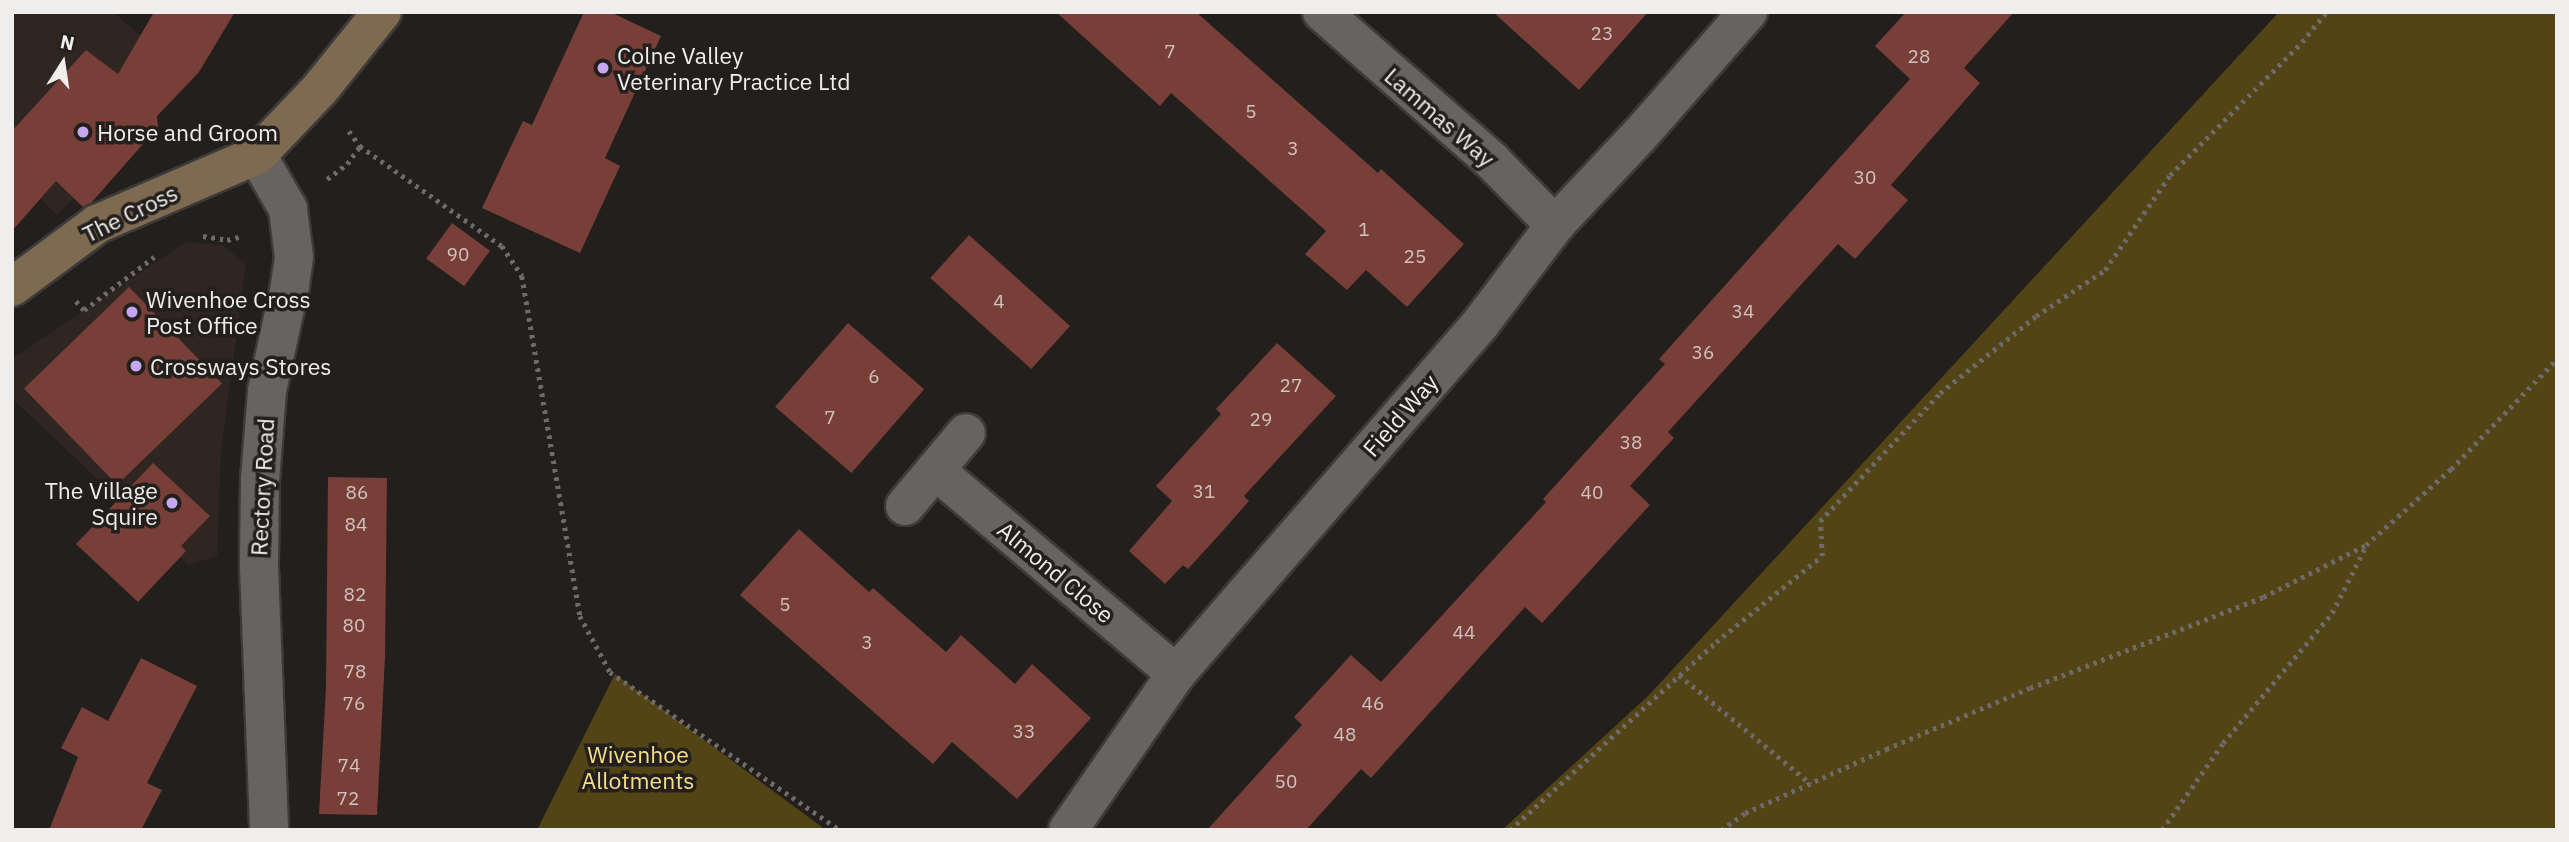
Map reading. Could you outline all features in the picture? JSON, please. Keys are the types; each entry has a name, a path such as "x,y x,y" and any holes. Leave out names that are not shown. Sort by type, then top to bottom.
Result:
{"main road":[{"path":"257,155 320,89 382,12"},
{"name":"The Cross","path":"26,275 97,224 257,155"}],"street":[{"name":"Lammas Way","path":"1322,12 1492,161 1555,225"},
{"name":"Field Way","path":"1068,830 1176,674 1480,323 1555,225 1639,136 1748,12"},
{"name":"Rectory Road","path":"257,155 288,209 293,257 292,276 267,391 260,479 259,567 270,830"},
{"path":"905,506 966,433"},
{"name":"Almond Close","path":"935,470 1176,674"}],"path":[{"path":"1510,830 1679,675 1822,556 1820,521 1940,393 2036,316 2105,270 2170,175 2302,41 2326,12"},
{"path":"320,89 360,146 502,246 522,276 580,616 610,671 840,830"},
{"path":"191,238 205,236 227,240 243,236 288,209"},
{"path":"26,275 84,310 157,255"},
{"path":"1721,830 1745,813 2030,688 2263,597 2366,545 2451,469 2557,359"},
{"path":"2162,830 2223,743 2332,613 2366,545"},
{"path":"1679,675 1811,784"}],"shaded area":[{"path":"12,12 113,12 193,80 57,215 12,172"},
{"path":"186,242 222,245 246,264 221,451 217,556 188,565 12,398 12,359"}],"green space":[{"path":"2279,12 2557,12 2557,830 1502,830 1649,695"},
{"name":"Wivenhoe Allotments","path":"615,674 826,830 537,830"}],"building":[{"path":"154,12 235,12 199,72 157,116 158,127 91,203 83,207 56,181 12,231 12,131 86,50 118,74"},
{"path":"584,12 610,12 661,36 605,158 620,166 580,253 482,208 523,121 532,125"},
{"path":"1056,12 1196,12 1378,173 1381,169 1464,244 1407,307 1366,270 1347,290 1305,254 1326,231 1171,93 1160,106"},
{"path":"1493,12 1648,12 1579,90"},
{"path":"1906,12 2014,12 1964,68 1980,83 1891,185 1908,200 1855,259 1838,244 1668,432 1674,438 1630,486 1650,505 1542,623 1525,607 1371,778 1361,769 1306,830 1207,830 1302,725 1294,717 1351,655 1381,682 1546,502 1543,499 1665,364 1659,359 1910,79 1875,46"},
{"path":"452,223 490,251 464,286 426,259"},
{"path":"969,235 1070,326 1031,369 930,278"},
{"name":"Crossways Stores","path":"129,287 222,383 117,485 24,388"},
{"path":"848,323 924,389 851,473 775,407"},
{"path":"1277,343 1336,396 1244,496 1249,501 1219,535 1188,569 1183,565 1165,584 1129,551 1172,501 1156,486 1221,414 1216,409"},
{"path":"153,463 210,516 181,546 186,551 138,602 76,544"},
{"path":"328,477 387,478 385,657 377,815 319,814 326,687"},
{"path":"799,529 869,592 873,588 946,652 961,635 1015,684 1032,664 1091,718 1017,799 952,742 933,764 740,595"},
{"path":"141,658 197,686 147,783 162,790 141,830 49,830 78,757 61,748 82,707 108,721"}],"place":[{"name":"Colne Valley Veterinary Practice Ltd","path":"603,68"},
{"name":"Horse and Groom","path":"83,132"},
{"name":"Wivenhoe Cross Post Office","path":"132,312"},
{"name":"Crossways Stores","path":"136,366"},
{"name":"The Village Squire","path":"172,503"}]}
